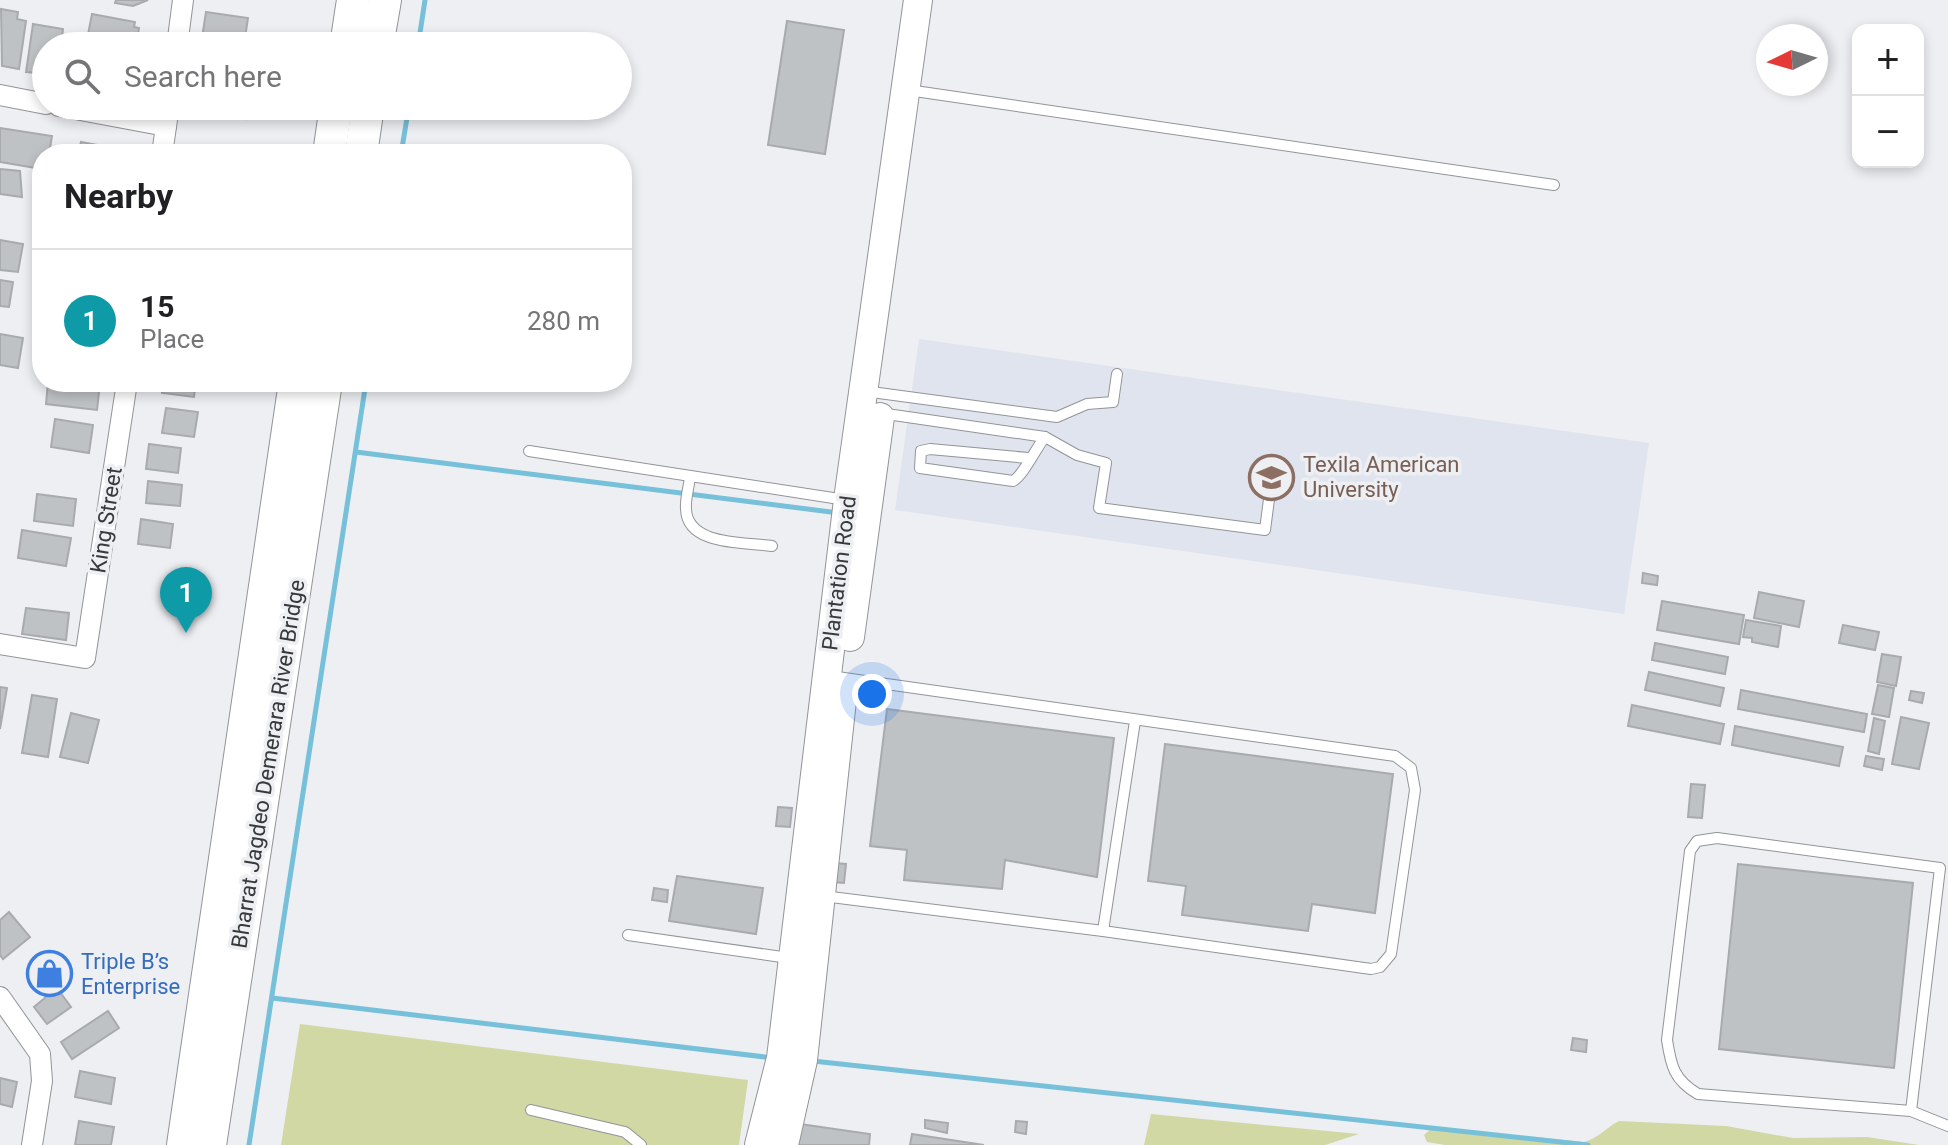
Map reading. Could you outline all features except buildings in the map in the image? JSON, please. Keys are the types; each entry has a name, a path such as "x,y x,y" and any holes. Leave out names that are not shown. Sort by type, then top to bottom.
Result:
{"main road":[{"path":"348,32 353,0"},
{"path":"379,32 385,0"},
{"path":"335,144 349,120"},
{"path":"358,120 360,144"},
{"name":"Bharrat Jagdeo Demerara River Bridge","path":"183,1145 294,392"},
{"name":"Bharrat Jagdeo Demerara River Bridge","path":"210,1145 324,392"}],"street":[{"path":"179,32 183,0"},
{"name":"Plantation Road","path":"915,91 918,0"},
{"name":"Plantation Road","path":"759,1145 781,1058 791,958 835,677 915,91 936,0"},
{"path":"0,95 32,101"},
{"path":"163,144 166,120"},
{"name":"King Street","path":"0,644 85,658 125,392"},
{"name":"Plantation Road","path":"784,1145 803,1060 821,896 848,500 873,402"},
{"path":"0,997 40,1054 42,1081 32,1145"}],"lane":[{"path":"915,91 1554,185"},
{"path":"873,402 1057,417 1087,404 1113,402 1117,374"},
{"path":"873,402 1048,438 1077,455 1106,463 1099,508 1265,530 1274,461"},
{"path":"1028,458 926,450 921,451 920,468 1013,481 1020,477 1028,458 1048,438 1057,417"},
{"path":"529,451 848,500"},
{"path":"690,477 685,511 691,526 701,536 772,546"},
{"path":"821,896 1103,931 1362,969 1380,967 1391,954 1415,790 1415,777 1405,761 1395,756 835,677"},
{"path":"1103,931 1135,721"},
{"path":"1911,1111 1940,868 1717,838 1697,841 1690,851 1667,1040 1671,1069 1683,1085 1698,1094 1911,1111 1948,1126"},
{"path":"628,935 791,958"},
{"path":"531,1110 625,1132 639,1139 641,1145"}],"shaded area":[{"name":"Texila American University","path":"919,339 1649,443 1624,614 895,510"}],"green space":[{"path":"300,1024 748,1080 739,1145 281,1145"},
{"path":"1151,1114 1359,1134 1325,1145 1144,1145"},
{"path":"1619,1121 1726,1126 1793,1138 1867,1137 1919,1145 1445,1145 1427,1142 1424,1135 1433,1127 1584,1142"}],"waterway":[{"path":"420,32 425,0"},
{"path":"403,144 407,120"},
{"path":"249,1145 364,392"},
{"path":"356,452 839,513"},
{"path":"272,998 765,1057"},
{"path":"813,1061 1588,1145"}],"place":[{"name":"Texila American University","path":"1272,477"},
{"name":"15","path":"186,633"},
{"name":"Triple B’s Enterprise","path":"50,974"}]}
